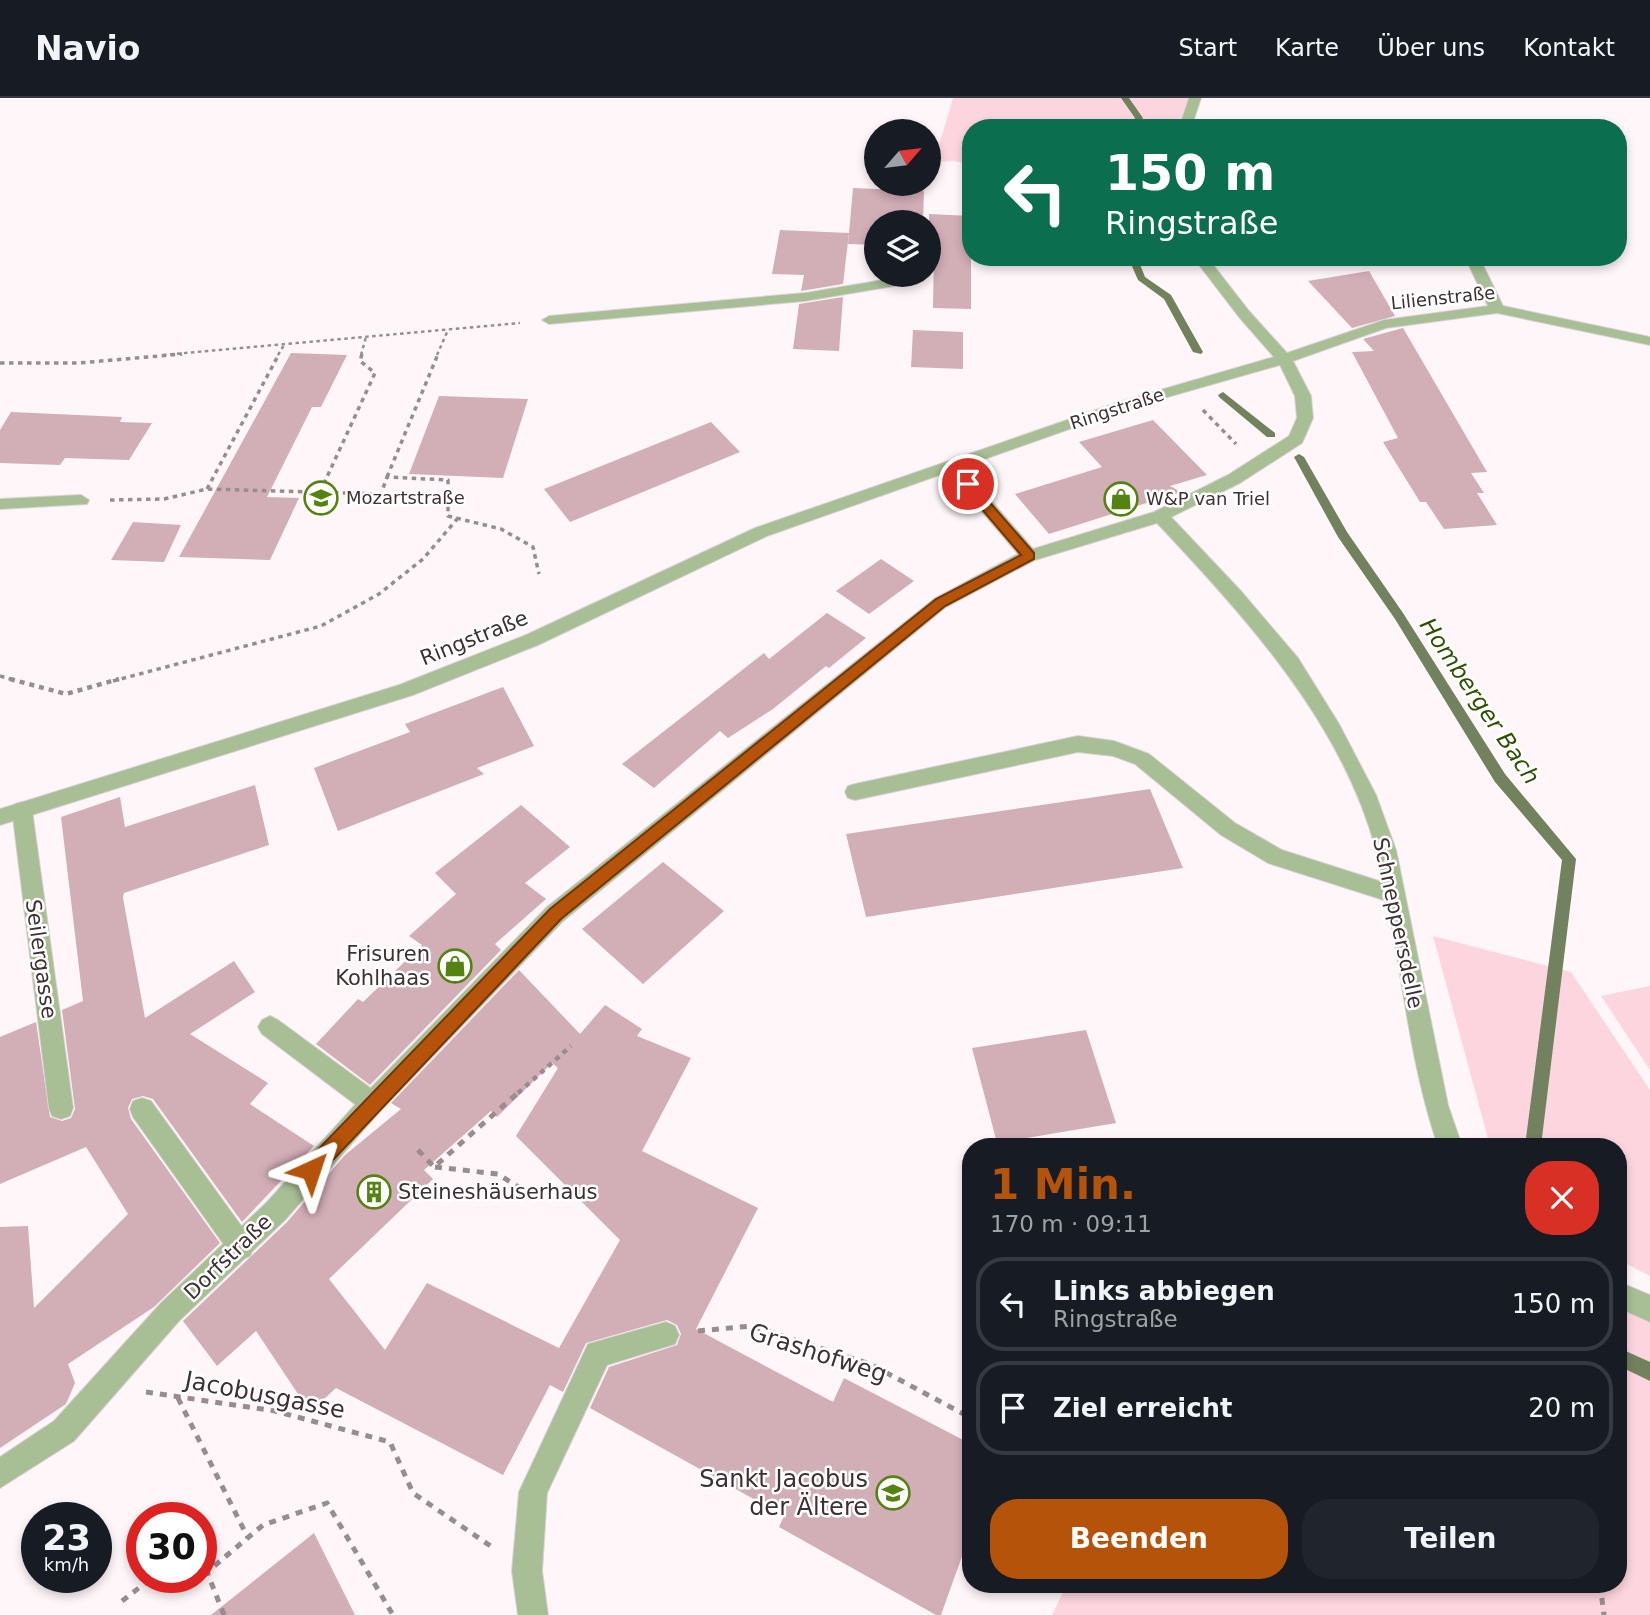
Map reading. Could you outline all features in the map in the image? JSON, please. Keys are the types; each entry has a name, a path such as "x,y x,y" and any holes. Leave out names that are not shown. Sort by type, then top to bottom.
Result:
{"street":[{"path":"1188,119 1195,98"},
{"name":"Dorfstraße","path":"0,1474 64,1430 170,1312 241,1247 372,1103 555,914 940,603 1029,556 1160,516 1234,479 1296,439 1306,418 1303,396 1284,359 1207,266"},
{"path":"1476,266 1497,309"},
{"path":"549,320 805,296 864,287"},
{"name":"Lilienstraße","path":"1284,359 1384,324 1497,309 1650,341"},
{"name":"Ringstraße","path":"0,817 406,690 532,640 761,532 1100,413 1284,359"},
{"path":"952,466 1029,556"},
{"path":"0,504 81,500"},
{"name":"Schneppersdelle","path":"1160,516 1234,594 1291,663 1332,729 1366,795 1386,850 1436,1105 1447,1138"},
{"path":"855,792 1078,744 1114,749 1142,759 1228,829 1276,857 1393,894"},
{"name":"Seilergasse","path":"22,810 61,1108"},
{"path":"270,1027 372,1103"},
{"path":"142,1110 241,1247"},
{"path":"1627,1299 1650,1309"},
{"path":"533,1615 527,1571 533,1492 598,1354 666,1335"}],"path":[{"path":"0,363 79,363 549,320"},
{"path":"81,500 164,499 207,489 381,494 448,330"},
{"path":"320,492 375,373 360,361 366,337"},
{"path":"207,489 284,345"},
{"path":"1181,389 1256,464"},
{"path":"387,477 448,480 448,516 500,529 533,547 539,574"},
{"path":"0,676 66,694 167,664 321,626 379,594 423,559 458,518"},
{"path":"434,1167 571,1046"},
{"path":"418,1150 434,1167 498,1174 539,1200"},
{"name":"Grashofweg","path":"666,1335 751,1326 870,1364 962,1413"},
{"name":"Jacobusgasse","path":"105,1386 275,1411 390,1442 413,1493 527,1571"},
{"path":"177,1397 248,1538"},
{"path":"217,1563 263,1525 327,1503 393,1615"},
{"path":"122,1601 132,1593"},
{"path":"215,1593 224,1615"},
{"path":"1601,1593 1604,1615"}],"shaded area":[{"path":"953,98 1188,98 1180,119 962,119 962,162 942,162 942,135"},
{"path":"1433,936 1571,972 1650,1090 1650,1276 1627,1264 1627,1138 1488,1138"},
{"path":"1650,986 1650,1070 1601,996"},
{"path":"1627,1312 1650,1322 1650,1615 1052,1615 1063,1593 1627,1593"}],"building":[{"path":"853,188 864,188 864,196 924,196 923,210 864,210 864,245 848,244"},
{"path":"941,215 962,216 962,266 971,266 971,309 933,308 933,287 941,287"},
{"path":"780,230 849,233 843,284 801,291 804,275 772,274"},
{"path":"1369,271 1395,316 1352,328 1308,281"},
{"path":"843,297 839,351 793,349 799,304"},
{"path":"1403,328 1487,472 1471,473 1484,493 1477,493 1497,525 1444,529 1426,502 1420,502 1383,442 1398,438 1352,352 1374,351 1363,339"},
{"path":"913,330 963,332 963,369 911,367"},
{"path":"291,353 347,355 321,407 312,407 267,497 299,498 270,560 179,557"},
{"path":"439,396 528,399 503,478 409,474"},
{"path":"11,412 122,417 120,422 152,423 129,460 65,458 60,465 0,463 0,430"},
{"path":"1153,420 1207,475 1170,486 1181,492 1049,534 1015,494 1102,467 1079,442"},
{"path":"711,422 740,452 570,522 544,489"},
{"path":"133,522 181,525 164,562 111,560"},
{"path":"881,559 914,581 869,614 836,591"},
{"path":"827,613 866,638 773,709 728,738 720,731 654,788 622,764 764,653 769,659"},
{"path":"503,687 534,746 477,768 484,774 338,831 314,768 410,732 405,724"},
{"path":"255,785 269,845 124,893 123,898 145,1018 234,961 255,992 190,1034 268,1083 250,1104 314,1146 242,1222 153,1099 143,1096 132,1099 128,1108 131,1119 220,1243 154,1307 68,1364 75,1383 66,1404 0,1448 0,1227 28,1226 34,1308 128,1214 86,1147 0,1184 0,1037 36,1022 50,1117 62,1121 71,1118 75,1109 62,1010 83,1001 61,817 120,797 125,827"},
{"path":"1150,789 1183,868 866,917 846,834"},
{"path":"521,805 570,847 525,883 546,899 495,944 501,950 370,1085 316,1044 358,999 363,1002 422,945 409,936 456,894 435,873"},
{"path":"663,862 724,911 643,984 582,929"},
{"path":"519,970 580,1034 605,1005 642,1029 637,1036 691,1058 642,1151 758,1208 696,1329 833,1402 844,1378 962,1439 962,1556 941,1615 936,1615 779,1527 784,1516 590,1408 609,1367 677,1345 681,1334 677,1325 667,1320 586,1343 563,1392 550,1385 503,1475 336,1388 310,1412 256,1331 217,1366 183,1321 287,1222 345,1155 401,1109 391,1103","holes":["552,1063 558,1068 516,1136 620,1240 559,1348 427,1283 385,1350 329,1279 433,1179 424,1170 491,1111 497,1117"]},
{"path":"1086,1030 1116,1123 1027,1138 996,1138 972,1048"},
{"path":"314,1533 355,1615 211,1615"}],"waterway":[{"name":"Homberger Bach","path":"1125,98 1138,119"},
{"name":"Homberger Bach","path":"1136,266 1141,278 1168,297 1198,352"},
{"name":"Homberger Bach","path":"1223,395 1271,435"},
{"name":"Homberger Bach","path":"1299,457 1342,534 1399,616 1500,778 1569,859 1534,1138"},
{"name":"Homberger Bach","path":"1627,1361 1650,1372"}],"place":[{"name":"Mozartstraße","path":"321,498"},
{"name":"W&P van Triel","path":"1121,499"},
{"name":"Frisuren Kohlhaas","path":"455,966"},
{"name":"Steineshäuserhaus","path":"374,1192"},
{"name":"Sankt Jacobus der Ältere","path":"893,1493"}],"route":[{"path":"311,1170 555,914 940,603 1029,556 968,484"}]}
